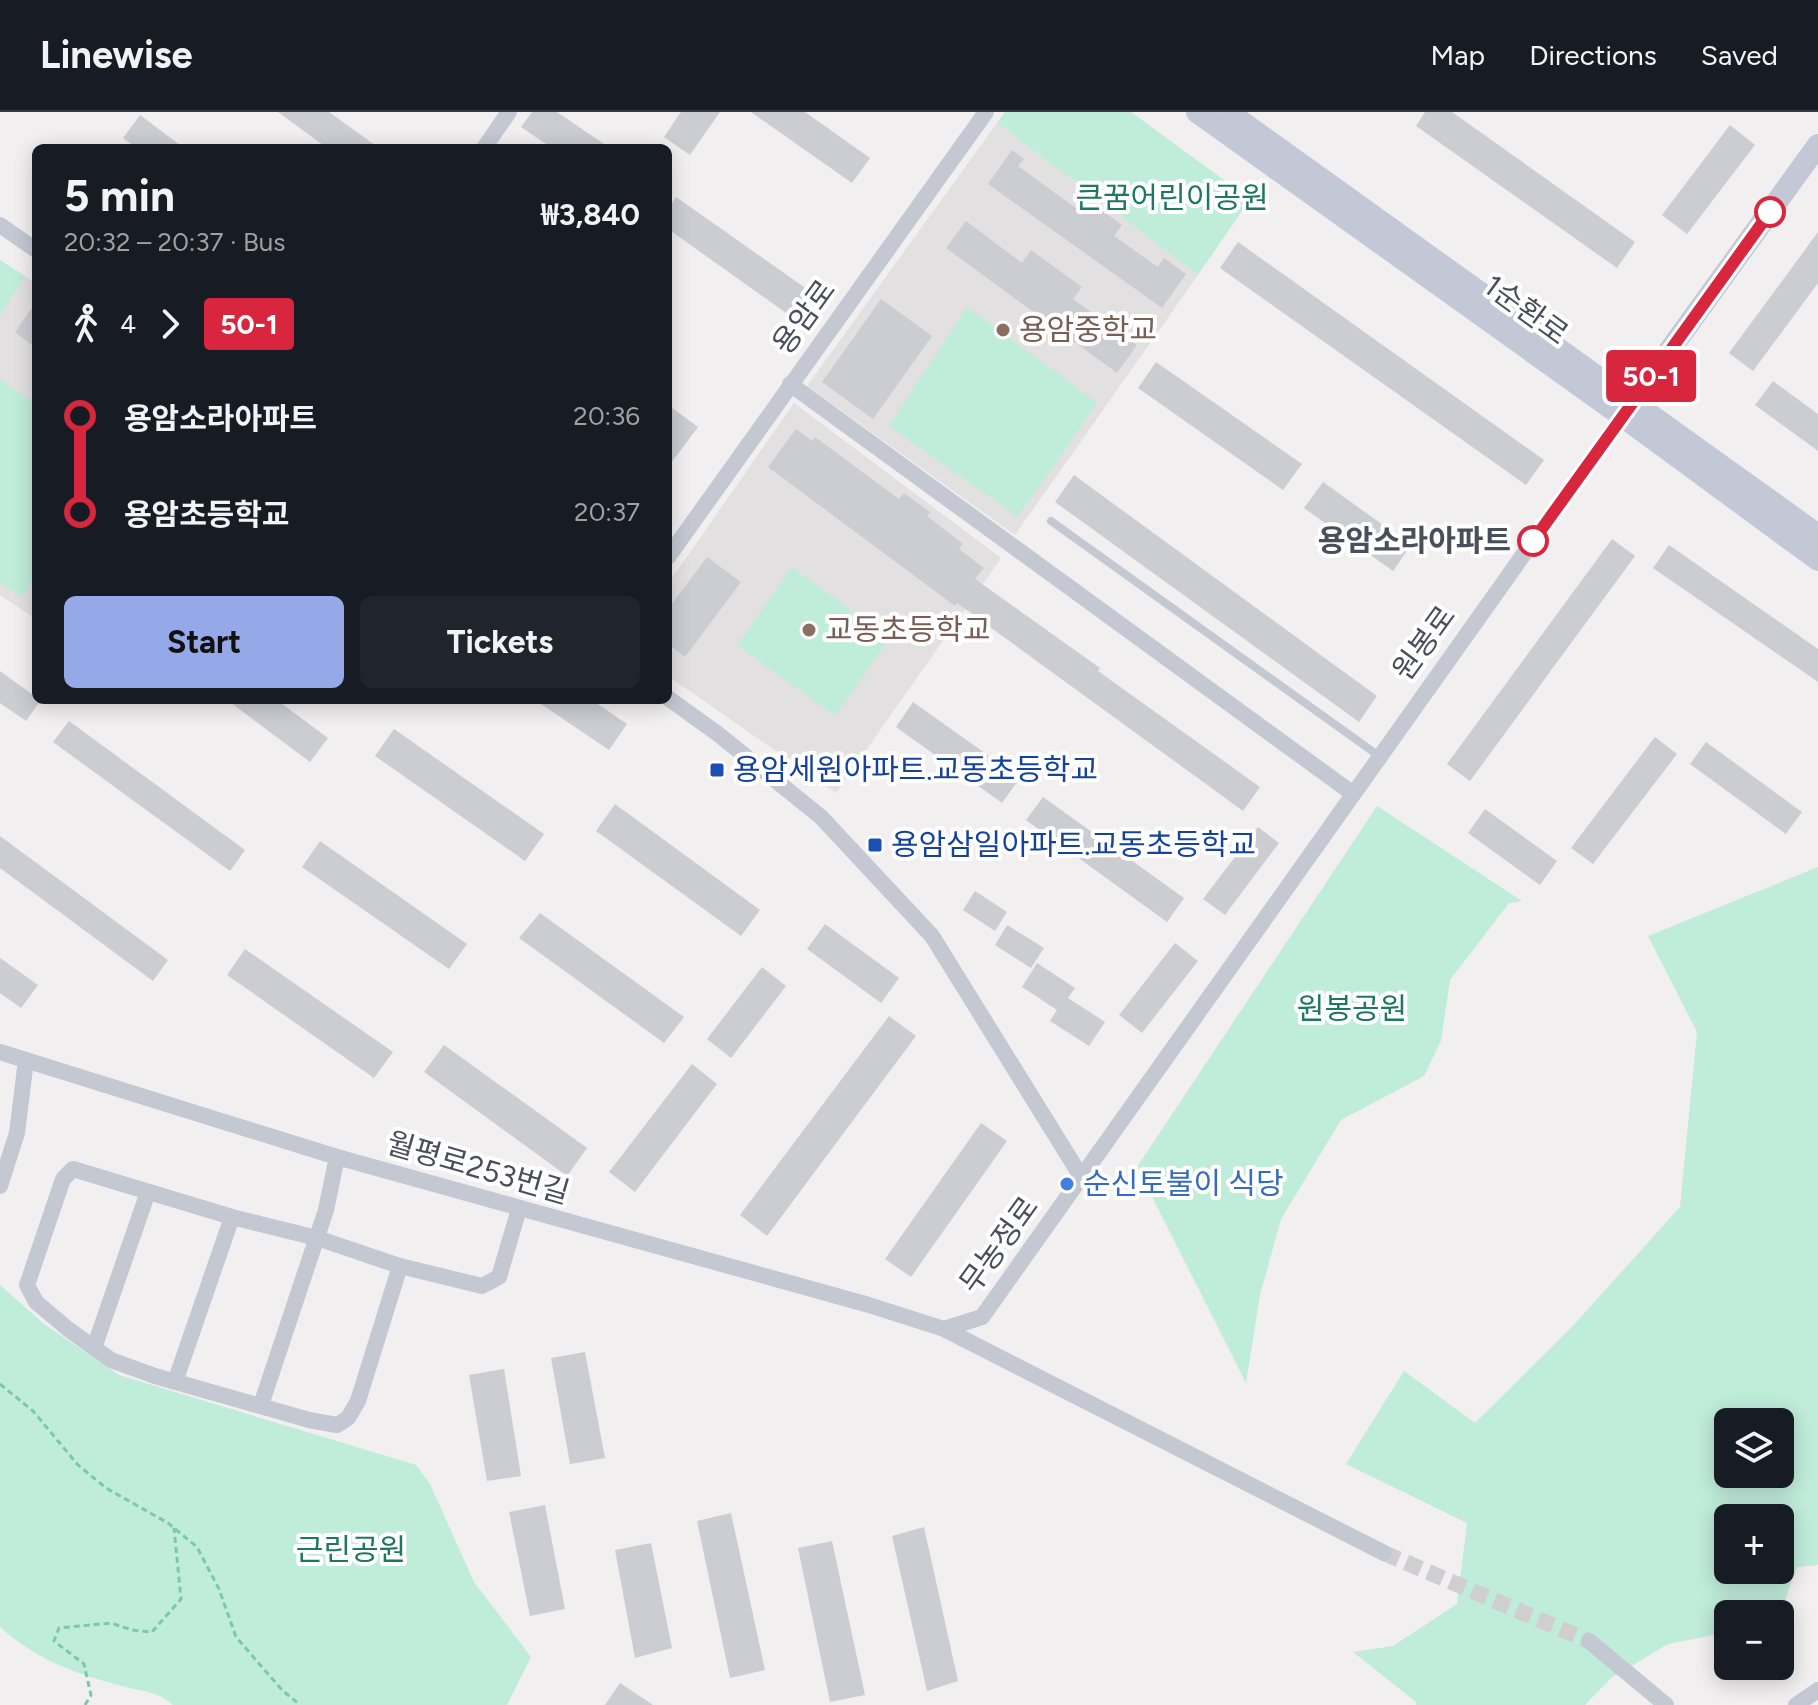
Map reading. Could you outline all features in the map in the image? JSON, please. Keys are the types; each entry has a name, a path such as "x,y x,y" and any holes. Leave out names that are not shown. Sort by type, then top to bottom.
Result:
{"street":[{"path":"487,144 509,112"},
{"name":"용암로","path":"672,551 986,112"},
{"name":"1순환로","path":"1197,112 1627,409 1818,535"},
{"name":"1순환로","path":"1228,112 1627,409 1818,560"},
{"name":"원봉로","path":"1082,1178 1352,793 1818,145"},
{"path":"0,225 32,247"},
{"path":"790,384 1352,793"},
{"path":"672,701 821,817 932,936 1082,1178"},
{"name":"월평로253번길","path":"0,1052 337,1157 944,1329"},
{"path":"0,1186 17,1133 26,1060"},
{"path":"261,1405 326,1210 337,1157"},
{"path":"400,1266 358,1401 348,1418 337,1425 233,1400 111,1360 36,1302 27,1285 63,1179 73,1169 232,1217 317,1238 400,1266 482,1286 499,1277 519,1209"},
{"name":"무농정로","path":"944,1329 982,1317 1082,1178"},
{"path":"94,1348 148,1192"},
{"path":"175,1382 232,1217"},
{"name":"무농정로","path":"944,1329 1384,1553"},
{"path":"1589,1641 1666,1705"},
{"path":"1796,1705 1818,1690"}],"lane":[{"path":"1051,521 1379,756"}],"path":[{"path":"0,1384 33,1411 78,1465 106,1488 174,1528 197,1547 219,1589 236,1637 282,1690 300,1705"},
{"path":"85,1705 91,1695 84,1664 54,1641 59,1628 111,1623 152,1632 181,1599 174,1528"}],"shaded area":[{"name":"용암중학교","path":"997,123 1198,275 1015,535 807,386"},
{"path":"25,276 32,281 32,616 0,595 0,316"},
{"name":"교동초등학교","path":"794,403 1001,558 836,793 672,679 672,578"}],"green space":[{"name":"큰꿈어린이공원","path":"1005,112 1131,112 1250,199 1198,275 997,123"},
{"path":"0,260 25,276 0,316"},
{"path":"967,307 1097,403 1018,517 889,426"},
{"path":"0,379 32,401 32,582 22,597 0,582"},
{"path":"792,567 889,639 835,716 737,645"},
{"name":"원봉공원","path":"1377,806 1522,901 1509,903 1450,980 1441,1041 1424,1076 1341,1120 1281,1219 1260,1295 1246,1383 1137,1167"},
{"path":"1818,867 1818,1565 1797,1567 1794,1575 1794,1504 1714,1504 1714,1584 1791,1584 1785,1600 1714,1600 1714,1635 1668,1644 1611,1678 1585,1705 1416,1705 1353,1652 1393,1646 1457,1604 1467,1523 1346,1464 1404,1371 1475,1423 1571,1328 1680,1207 1697,1032 1648,936"},
{"name":"근린공원","path":"0,1285 44,1324 119,1375 416,1465 430,1484 474,1582 531,1657 507,1705 173,1705 155,1694 57,1664 13,1638 0,1627"}],"building":[{"path":"278,112 329,112 373,144 322,144"},
{"path":"532,112 557,112 604,144 546,144 521,127"},
{"path":"681,112 720,112 690,155 664,137"},
{"path":"751,112 805,112 870,158 852,183"},
{"path":"1425,112 1452,112 1635,242 1617,268 1416,126"},
{"path":"140,115 179,144 131,144 123,138"},
{"path":"1730,125 1755,145 1687,234 1662,215"},
{"path":"1012,150 1024,159 1018,166 1077,209 1085,198 1122,225 1114,236 1158,267 1164,258 1186,274 1162,308 988,184"},
{"path":"676,197 814,294 796,320 672,232 672,203"},
{"path":"966,221 1022,263 1031,250 1082,287 1073,299 1137,345 1117,373 946,248"},
{"path":"1818,232 1818,283 1753,371 1729,353"},
{"path":"1238,242 1544,460 1526,485 1220,268"},
{"path":"881,299 932,336 873,419 822,382"},
{"path":"32,308 32,345 15,332"},
{"path":"1156,362 1302,464 1283,490 1138,388"},
{"path":"1773,381 1818,414 1818,451 1755,405"},
{"path":"672,408 698,427 672,462"},
{"path":"796,429 812,441 815,437 899,499 904,493 930,512 927,516 963,544 959,549 984,568 975,579 1260,787 1243,811 957,603 955,606 768,467"},
{"path":"1074,475 1377,696 1359,722 1055,502"},
{"path":"1323,482 1411,545 1393,571 1304,508"},
{"path":"1612,539 1635,556 1470,781 1447,764"},
{"path":"1669,545 1818,649 1818,682 1653,568"},
{"path":"707,557 741,582 685,657 672,647 672,604"},
{"path":"0,671 32,694 32,704 38,704 26,721 0,703"},
{"path":"913,702 1020,778 1002,803 896,727"},
{"path":"232,704 282,704 328,738 310,762"},
{"path":"541,704 598,704 627,724 609,750"},
{"path":"69,721 245,850 230,871 53,742"},
{"path":"394,729 544,834 525,861 375,756"},
{"path":"1655,737 1677,754 1593,864 1571,848"},
{"path":"1706,742 1802,812 1786,834 1690,764"},
{"path":"1043,797 1184,898 1167,922 1026,820"},
{"path":"615,804 760,910 741,936 596,831"},
{"path":"1485,809 1557,861 1540,885 1468,833"},
{"path":"1258,827 1279,843 1225,915 1203,899"},
{"path":"0,836 168,960 153,981 0,868"},
{"path":"320,841 467,944 449,969 302,867"},
{"path":"975,891 1007,912 995,931 963,910"},
{"path":"540,913 684,1017 664,1043 519,938"},
{"path":"825,924 899,978 881,1003 807,949"},
{"path":"1007,925 1044,948 1031,968 995,945"},
{"path":"1175,943 1198,961 1142,1033 1119,1015"},
{"path":"245,949 393,1052 374,1078 227,975"},
{"path":"0,958 38,985 21,1008 0,993"},
{"path":"1037,963 1075,988 1068,998 1105,1022 1089,1046 1050,1021 1057,1010 1022,987"},
{"path":"762,967 786,986 731,1058 707,1039"},
{"path":"889,1016 916,1036 767,1236 740,1215"},
{"path":"444,1045 587,1148 567,1176 424,1072"},
{"path":"692,1064 717,1084 635,1192 609,1172"},
{"path":"981,1123 1007,1141 911,1277 885,1259"},
{"path":"585,1352 605,1458 570,1464 551,1358"},
{"path":"504,1369 521,1476 487,1481 469,1375"},
{"path":"545,1505 565,1609 530,1616 509,1512"},
{"path":"731,1513 765,1670 730,1678 697,1521"},
{"path":"924,1527 958,1681 927,1691 892,1536"},
{"path":"832,1541 865,1695 830,1702 798,1548"},
{"path":"651,1543 672,1648 635,1658 615,1550"},
{"path":"620,1683 653,1705 605,1705"}],"tunnel":[{"path":"1384,1553 1589,1641"}],"bus line":[{"name":"50-1","path":"1533,541 1770,212"}],"place":[{"name":"용암중학교","path":"1003,330"},
{"name":"용암소라아파트","path":"1533,541"},
{"name":"교동초등학교","path":"809,630"},
{"name":"용암세원아파트.교동초등학교","path":"717,770"},
{"name":"용암삼일아파트.교동초등학교","path":"875,845"},
{"name":"순신토불이 식당","path":"1067,1184"}]}
